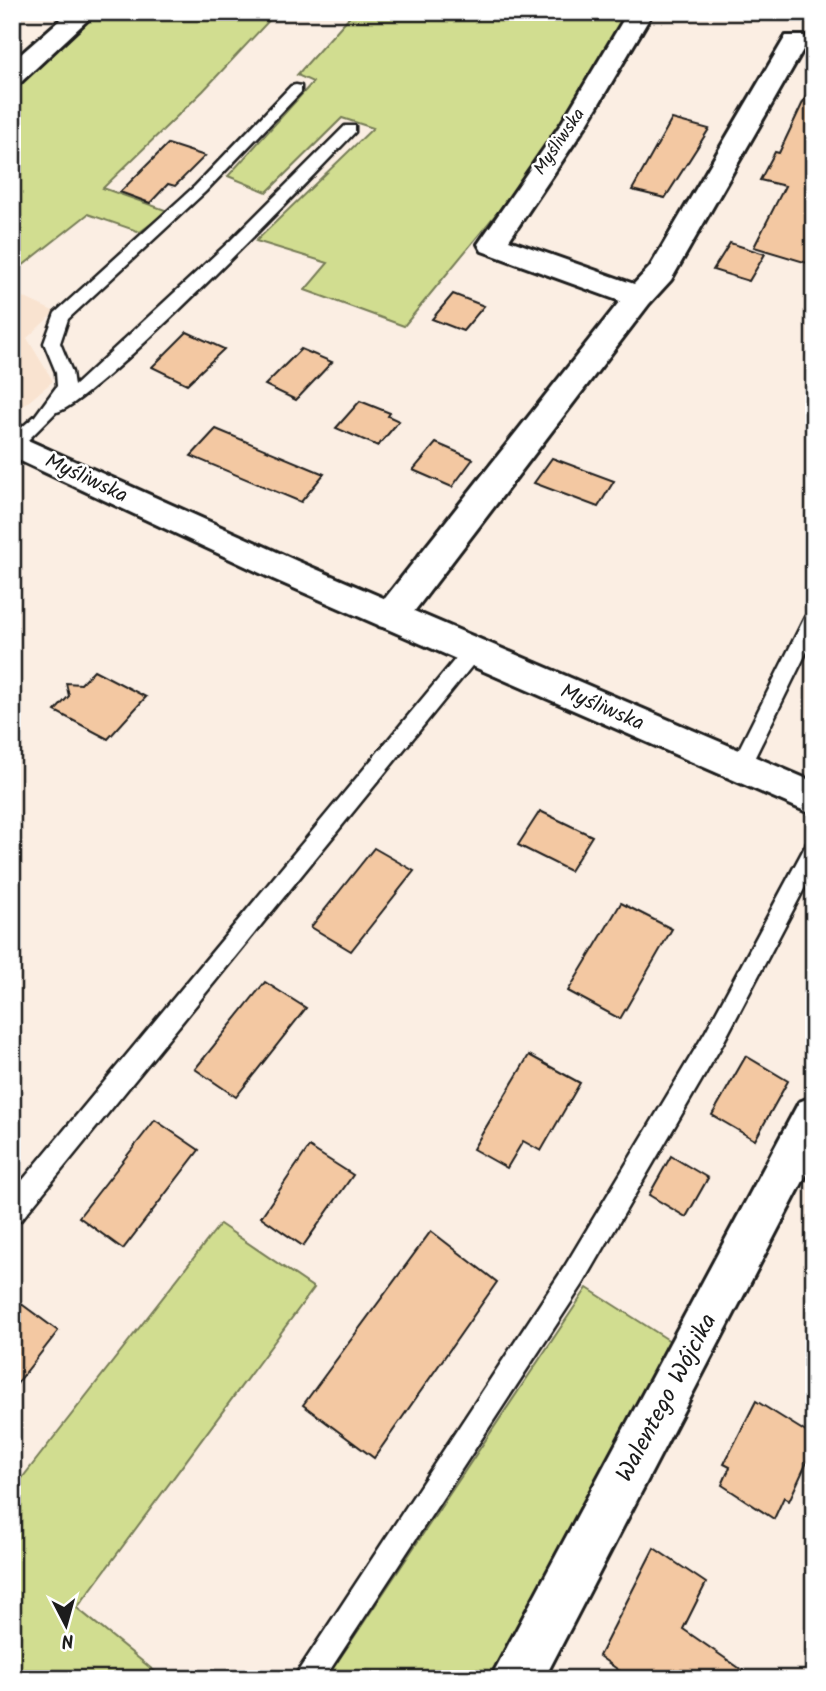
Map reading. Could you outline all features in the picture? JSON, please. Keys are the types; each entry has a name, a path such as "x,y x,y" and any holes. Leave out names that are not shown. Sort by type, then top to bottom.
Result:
{"street":[{"path":"15,70 85,12"},
{"name":"Myśliwska","path":"639,298 492,244 574,124 641,12"},
{"path":"391,616 661,273 795,41"},
{"name":"Myśliwska","path":"13,444 391,616 814,799"},
{"name":"Walentego Wójcika","path":"516,1679 814,1116"}],"lane":[{"path":"41,420 66,387 64,372 52,343 61,317 200,189 296,89"},
{"path":"13,444 107,366 236,245 350,129"},
{"path":"740,767 814,617"},
{"path":"12,1212 473,651"},
{"path":"307,1679 575,1275 714,1038 814,849"}],"shaded area":[{"path":"12,292 55,312 27,338 53,381 21,408 12,411"}],"green space":[{"path":"97,12 277,12 203,91 103,188 168,211 140,232 88,214 12,274 12,86"},
{"path":"341,12 631,12 542,158 404,326 305,290 328,263 256,241 373,128 342,118 267,192 228,176 313,82 297,75 351,15"},
{"path":"220,1224 314,1288 77,1608 164,1679 12,1679 12,1491"},
{"path":"587,1288 681,1348 494,1679 326,1679"}],"building":[{"path":"814,79 814,265 754,247 785,186 760,180 775,152 779,153"},
{"path":"672,119 709,129 665,198 632,190"},
{"path":"168,144 205,156 175,186 168,184 150,203 120,192"},
{"path":"730,243 765,254 749,281 713,270"},
{"path":"453,294 484,306 463,331 432,319"},
{"path":"187,332 224,349 187,384 152,367"},
{"path":"301,349 332,362 296,400 265,385"},
{"path":"360,401 390,413 388,416 399,421 378,446 336,428"},
{"path":"216,429 324,474 301,502 191,456"},
{"path":"436,443 473,459 452,487 413,470"},
{"path":"552,458 614,481 598,507 534,483"},
{"path":"94,670 146,697 108,739 55,711 69,696 66,683 81,684"},
{"path":"540,811 592,836 570,871 518,845"},
{"path":"374,848 414,871 351,951 311,927"},
{"path":"621,903 672,929 620,1019 568,991"},
{"path":"265,982 306,1008 236,1097 195,1069"},
{"path":"529,1055 580,1083 541,1151 523,1141 507,1168 473,1149"},
{"path":"746,1056 788,1081 755,1140 712,1115"},
{"path":"155,1120 199,1150 123,1249 79,1217"},
{"path":"309,1147 353,1175 303,1246 261,1217"},
{"path":"671,1156 708,1178 686,1217 649,1195"},
{"path":"431,1231 497,1282 374,1458 303,1405"},
{"path":"12,1297 58,1331 12,1390"},
{"path":"756,1401 814,1437 814,1447 789,1501 784,1497 774,1519 722,1485 730,1467 724,1464"},
{"path":"654,1548 706,1583 683,1629 755,1679 631,1679 599,1656"}]}
